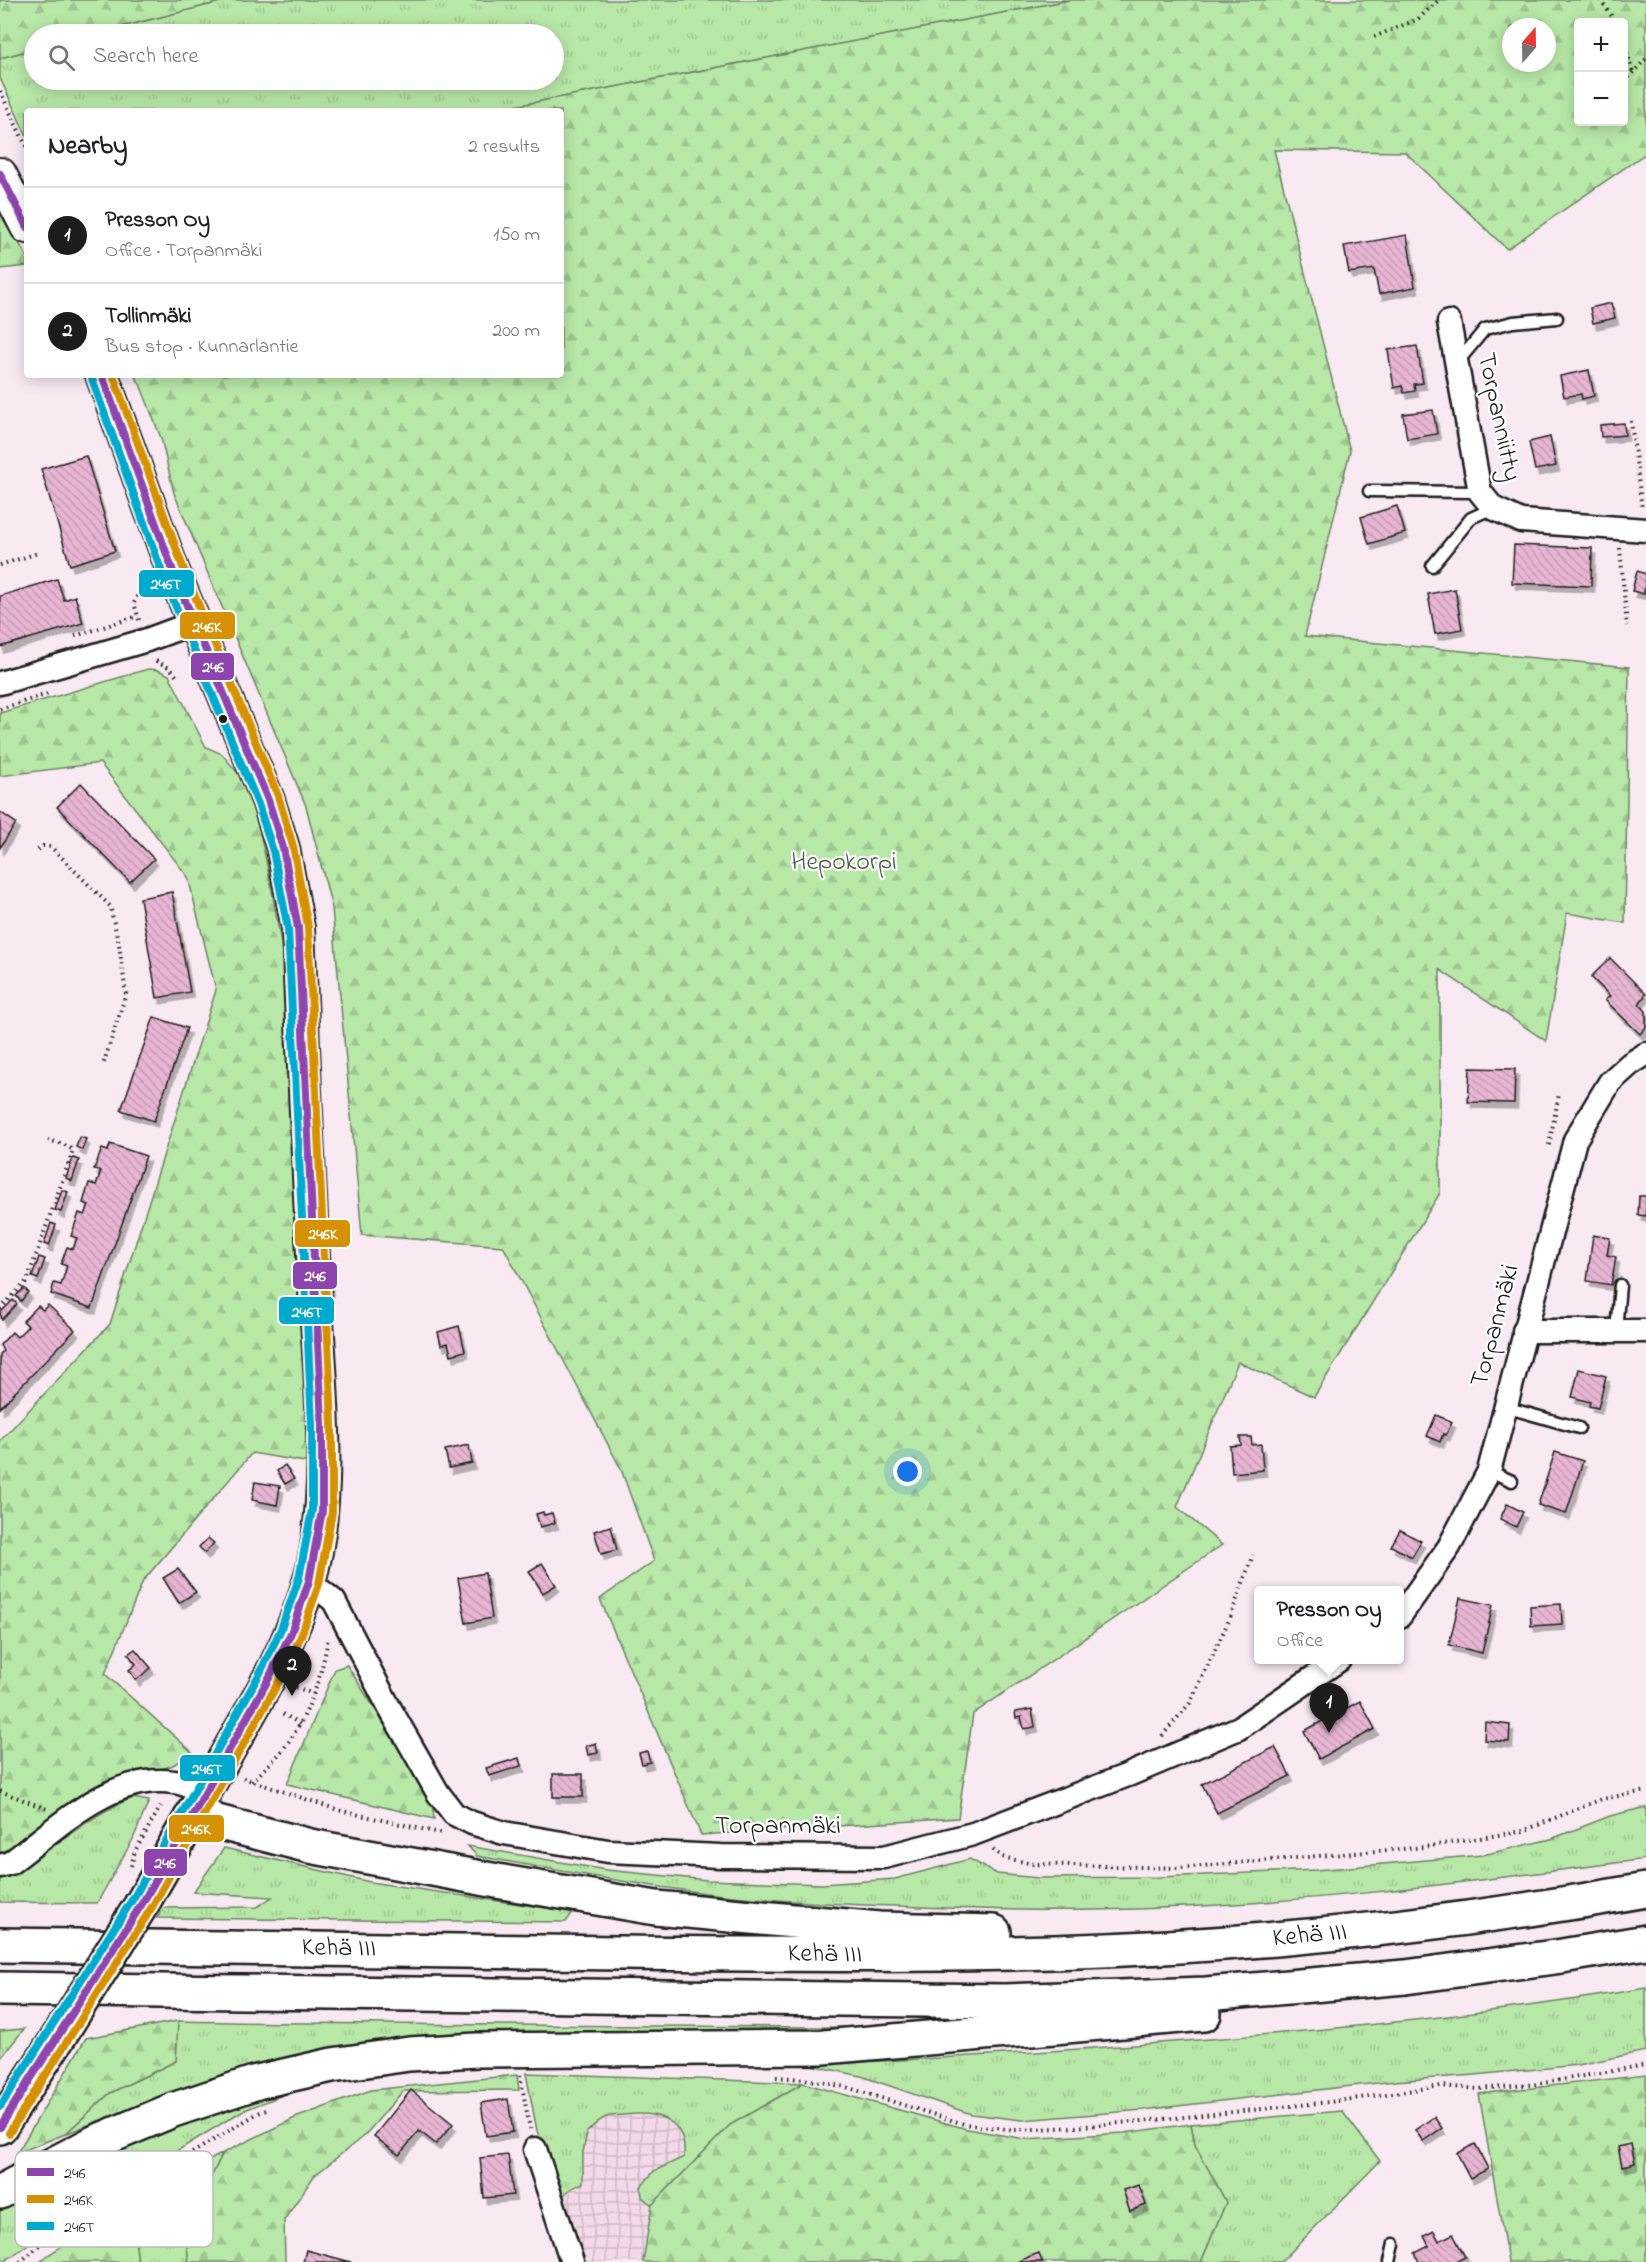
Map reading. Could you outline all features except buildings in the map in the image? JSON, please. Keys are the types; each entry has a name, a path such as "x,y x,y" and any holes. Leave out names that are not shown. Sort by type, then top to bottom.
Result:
{"main road":[{"path":"0,174 24,221"},
{"path":"0,2127 9,2108 58,2038 143,1902 269,1678 291,1633 309,1581 322,1511 322,1424 298,928 283,848 268,800 193,622 103,378"},
{"path":"200,1802 217,1822 310,1846 656,1908 879,1929 1065,1933 1172,1946"},
{"name":"Kehä III","path":"0,1945 865,1955 1054,1952 1287,1938 1413,1925 1556,1906 1646,1890"},
{"name":"Kehä III","path":"0,1989 1005,2001 1206,1994 1405,1977 1646,1942"},
{"path":"79,2151 173,2110 257,2082 332,2065 409,2054 477,2050 824,2047 1016,2032 1280,2007 1405,1977"},
{"path":"0,2006 142,1991"},
{"path":"0,2192 15,2184"}],"street":[{"name":"Torpanniitty","path":"1449,322 1487,500 1521,521 1618,530 1645,530"},
{"path":"0,683 147,640 193,622"},
{"name":"Torpanmäki","path":"1404,1610 1449,1547 1489,1471 1575,1140 1610,1082 1630,1064 1646,1054"},
{"path":"1524,1331 1646,1332"},
{"name":"Torpanmäki","path":"309,1581 334,1601 344,1616 389,1707 438,1793 454,1814 472,1823 504,1833 608,1851 720,1856 884,1857 973,1834 1128,1775 1239,1728 1332,1664"},
{"path":"0,1866 10,1863 101,1796 130,1784 175,1782 200,1802"},
{"path":"535,2149 572,2262"}],"lane":[{"path":"1457,363 1485,329 1513,322 1557,318"},
{"path":"1369,491 1487,500"},
{"path":"1432,566 1487,500"},
{"path":"1616,1332 1620,1285"},
{"path":"1504,1407 1579,1428"},
{"path":"1489,1471 1512,1481"},
{"path":"1390,2262 1394,2244"}],"path":[{"path":"1374,37 1418,18 1439,0"},
{"path":"1600,0 1613,18"},
{"path":"1628,57 1633,73"},
{"path":"1628,78 1646,59"},
{"path":"0,92 24,142"},
{"path":"1631,422 1645,530"},
{"path":"1618,530 1627,626"},
{"path":"0,565 38,553"},
{"path":"139,620 134,603 140,589 151,584"},
{"path":"155,661 170,668 178,678"},
{"path":"38,850 43,846 51,847 110,906 119,944 126,994 103,1065"},
{"path":"0,1309 27,1281 73,1150 63,1144 48,1140"},
{"path":"1159,1739 1190,1703 1230,1618 1253,1555"},
{"path":"296,1687 313,1694"},
{"path":"283,1714 300,1724"},
{"path":"129,1870 144,1833 175,1782"},
{"path":"0,1791 71,1818"},
{"path":"973,1834 1002,1857 1033,1864 1179,1868 1424,1847 1512,1833 1523,1831 1602,1799 1646,1791"},
{"path":"770,2076 804,2079 846,2087 964,2124 1016,2130 1209,2115 1339,2101 1441,2086 1478,2089 1538,2084 1646,2065"},
{"path":"519,2068 527,2119 535,2149"},
{"path":"195,2151 258,2113 269,2109"},
{"path":"20,2262 38,2247"}],"shaded area":[{"path":"638,2113 659,2115 679,2129 685,2146 684,2157 654,2171 642,2197 652,2205 643,2262 585,2262 562,2197 570,2189 583,2182 583,2152 587,2131 605,2117"}],"green space":[{"path":"0,0 228,0 133,24 24,24 24,52 0,58"},
{"path":"228,0 1070,0 505,108 24,108 24,130 0,78 0,58 24,52 24,90 564,90 564,24 133,24"},
{"name":"Hepokorpi","path":"1070,0 1646,0 1646,153 1507,249 1405,152 1274,150 1350,451 1305,636 1629,667 1625,923 1567,913 1546,1041 1440,970 1440,1193 1314,1397 1238,1362 1177,1507 1222,1545 973,1714 958,1818 701,1835 600,1599 654,1561 621,1469 503,1246 362,1235 332,908 306,806 174,493 161,438 136,378 564,378 564,108 505,108"},
{"path":"0,209 24,252 24,266 0,269"},
{"path":"148,669 169,675 206,747 222,754 241,777 254,805 270,879 287,978 311,1463 252,1453 143,1581 105,1674 193,1753 173,1765 150,1773 119,1777 72,1805 0,1858 0,1441 110,1324 216,990 188,877 100,763 0,776 0,713"},
{"path":"347,1665 432,1799 434,1819 287,1784 335,1669"},
{"path":"133,1798 149,1801 133,1839 97,1903 0,1902 0,1879 18,1870 99,1815"},
{"path":"1646,1807 1646,1859 1371,1892 1163,1908 996,1909 748,1898 587,1876 477,1856 468,1846 606,1870 707,1880 823,1884 895,1879 970,1859 997,1874 1039,1878 1160,1877 1316,1870 1483,1855 1551,1839 1610,1816"},
{"path":"224,1848 370,1882 573,1912 566,1922 157,1918 164,1908 257,1907 272,1897 193,1892"},
{"path":"1646,1988 1646,2051 1578,2065 1395,2081 1143,2110 1022,2120 971,2114 861,2076 806,2064 996,2055 1301,2031 1474,2013"},
{"path":"178,2021 942,2029 259,2068 168,2094 65,2134 110,2093 176,2061"},
{"path":"178,2021 176,2061 110,2093 65,2134 18,2151 86,2038"},
{"path":"24,2029 0,2059 0,2031"},
{"path":"526,2073 803,2083 730,2125 652,2205 642,2197 641,2187 654,2171 684,2157 684,2144 675,2126 658,2116 647,2114 610,2116 601,2120 587,2132 583,2152 583,2183 570,2189 562,2197 537,2131"},
{"path":"517,2075 519,2090 403,2091 366,2134 314,2176 284,2220 285,2262 189,2262 187,2247 213,2247 213,2174 223,2153 295,2118 371,2090"},
{"path":"1646,2075 1646,2262 1508,2262 1479,2094"},
{"path":"803,2083 967,2129 1025,2139 1124,2133 1191,2124 1195,2145 1226,2202 1201,2262 643,2262 652,2205 730,2125"},
{"path":"309,2085 242,2111 177,2151 112,2151 129,2143 253,2097"},
{"path":"1342,2111 1380,2161 1281,2262 1201,2262 1226,2202 1195,2145 1191,2124"},
{"path":"223,2153 213,2174 213,2158"},
{"path":"15,2201 15,2247 24,2247 4,2262 0,2262 0,2209"},
{"path":"61,2247 136,2247 138,2262 40,2262"},
{"path":"136,2247 187,2247 189,2262 138,2262"}],"transit line":[{"name":"246","path":"0,174 24,221"},
{"name":"246","path":"0,2127 143,1902 269,1678 291,1633 309,1581 322,1511 322,1424 298,928 283,848 268,800 174,574 103,378"},
{"name":"246K","path":"9,2133 152,1907 278,1683 301,1636 319,1584 332,1512 332,1423 308,927 293,846 278,796 184,570 114,378"},
{"name":"246T","path":"0,2107 134,1897 260,1673 281,1629 299,1578 312,1510 312,1424 288,929 273,851 258,804 164,578 92,379"}],"place":[{"name":"Tollinmäki","path":"292,1696"},
{"name":"Presson Oy","path":"1329,1733"}]}
